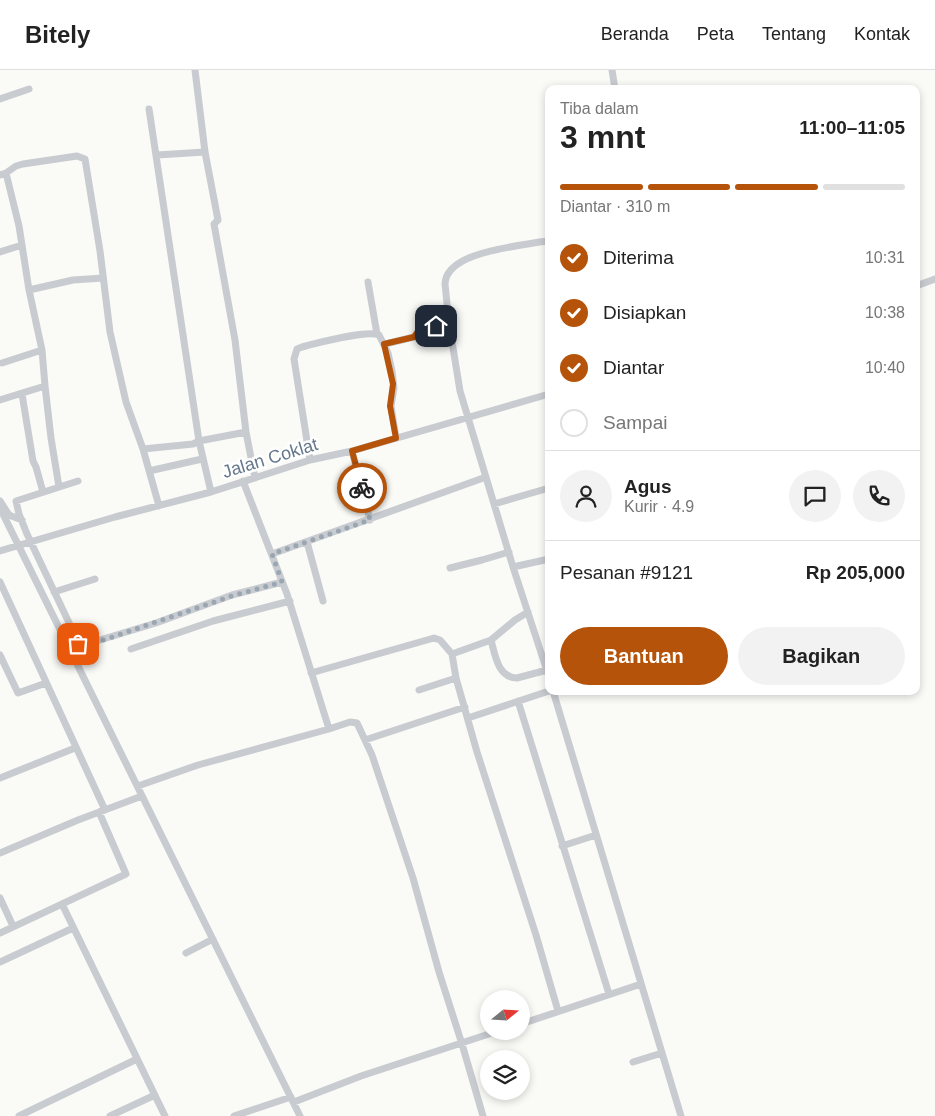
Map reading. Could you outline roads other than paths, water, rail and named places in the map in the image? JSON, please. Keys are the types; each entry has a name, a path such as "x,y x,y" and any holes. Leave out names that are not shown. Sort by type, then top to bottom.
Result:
{"street":[{"path":"195,70 205,152 218,220 214,224 235,340 244,432 255,478"},
{"path":"612,70 614,85"},
{"path":"0,99 29,89"},
{"path":"149,108 202,460 211,492"},
{"path":"157,155 205,152"},
{"path":"59,487 51,438 42,350 22,246 3,174 23,164 77,156 85,159 110,332 122,387 160,506"},
{"path":"545,241 475,255 450,270 445,284 456,373 513,567 545,664"},
{"path":"0,252 22,246"},
{"path":"29,290 73,280 103,278"},
{"path":"920,285 935,279"},
{"path":"368,282 377,334 381,337 384,344 393,384 390,406 396,438"},
{"path":"384,344 414,337 419,330 449,323"},
{"path":"310,460 298,392 294,359 296,352 299,348 312,344 361,334 377,334"},
{"path":"2,363 42,350"},
{"path":"0,400 45,386"},
{"path":"22,394 33,461 43,492"},
{"name":"Jalan Coklat","path":"0,551 115,517 211,492 310,460 352,451 545,395"},
{"path":"143,449 192,444 244,432"},
{"path":"352,451 370,520"},
{"path":"149,471 202,460"},
{"path":"272,554 486,477"},
{"path":"78,481 16,501 32,543 80,646"},
{"path":"244,482 290,601 329,729"},
{"path":"494,504 545,489"},
{"path":"0,501 9,515 22,520"},
{"path":"0,508 300,1116"},
{"path":"307,542 323,601"},
{"path":"450,568 509,552"},
{"path":"513,567 545,559"},
{"path":"54,592 94,579"},
{"path":"0,582 75,748 126,874 0,933"},
{"path":"72,656 80,646 232,596 282,582"},
{"path":"131,649 213,621 290,601"},
{"path":"452,654 491,640 528,612"},
{"path":"311,673 434,638 440,640 452,654 456,678 558,1011"},
{"path":"491,640 500,670 513,679 545,673"},
{"path":"0,654 18,693 46,683"},
{"path":"419,690 456,678"},
{"path":"468,718 545,693"},
{"path":"552,695 681,1116"},
{"path":"518,701 609,994"},
{"path":"365,740 465,707"},
{"path":"138,786 198,765 350,722 357,723 372,755 413,878 439,972 483,1116"},
{"path":"0,778 75,748"},
{"path":"0,853 142,796"},
{"path":"562,846 596,835"},
{"path":"0,898 14,926"},
{"path":"62,904 165,1116"},
{"path":"0,962 73,928"},
{"path":"186,954 213,939"},
{"path":"530,1021 641,984"},
{"path":"234,1116 292,1100 480,1038"},
{"path":"633,1062 662,1053"},
{"path":"19,1116 137,1059"},
{"path":"110,1116 155,1095"}]}
